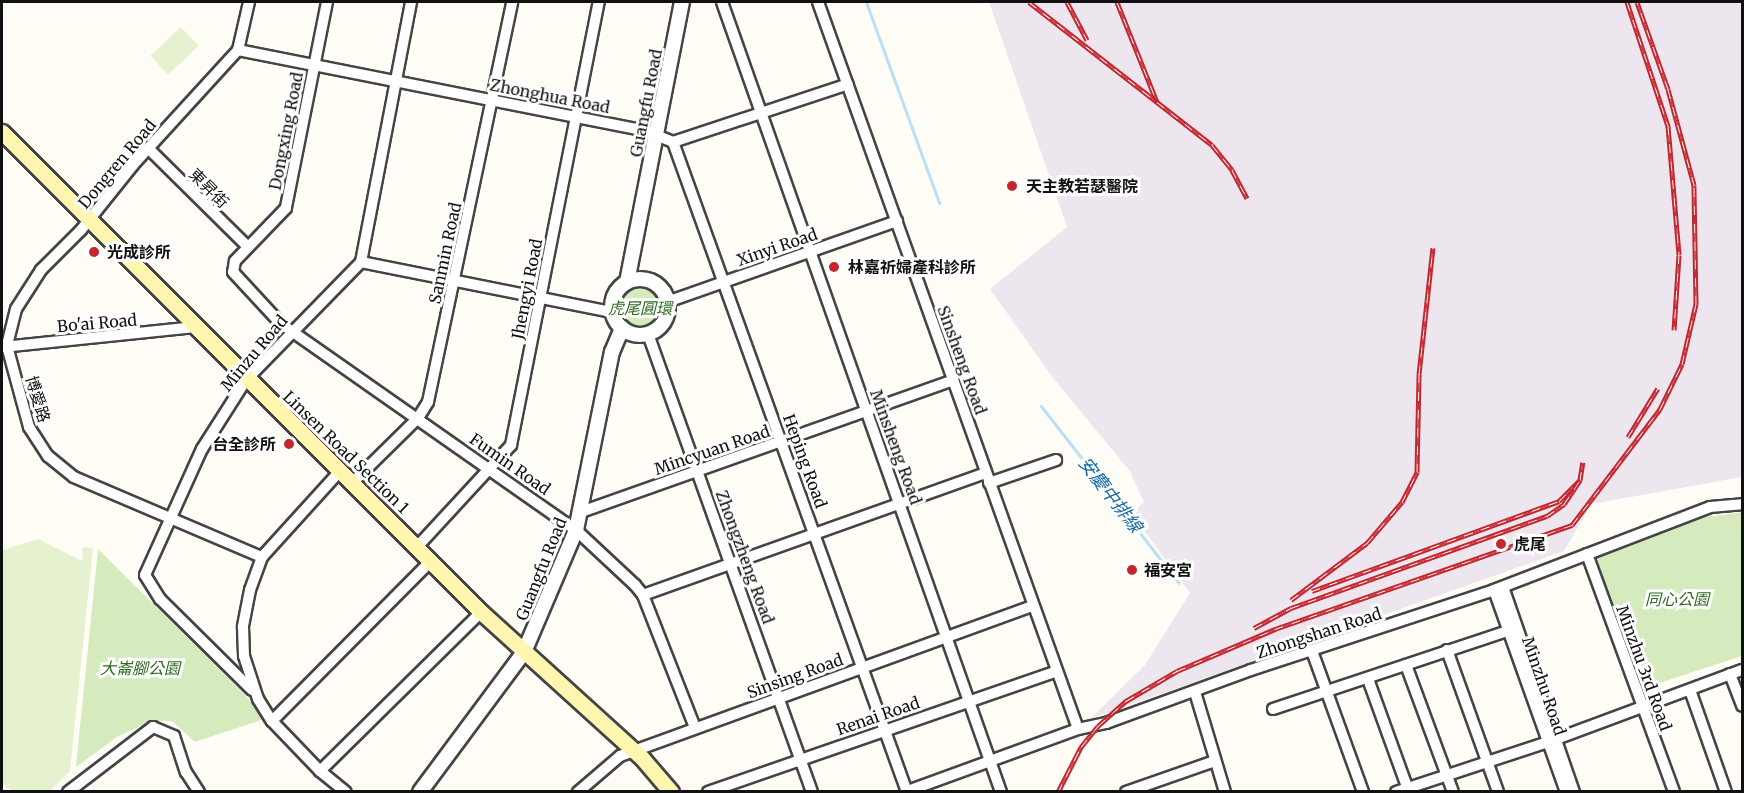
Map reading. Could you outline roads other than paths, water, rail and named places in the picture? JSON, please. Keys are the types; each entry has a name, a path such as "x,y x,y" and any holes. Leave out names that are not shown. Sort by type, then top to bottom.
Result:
{"main road":[{"name":"Linsen Road Section 1","path":"2,132 90,218 246,380 481,612 634,751 671,792"}],"street":[{"name":"Dongren Road","path":"4,346 16,309 41,270 90,218 238,50 249,2"},
{"name":"Dongxing Road","path":"291,330 233,272 235,261 286,208 327,2"},
{"path":"411,2 361,262 612,312 622,328 637,335 648,334 665,318 667,302 657,285 639,280 627,282"},
{"name":"Sanmin Road","path":"352,483 418,418 433,385 512,2"},
{"name":"Jhengyi Road","path":"417,547 488,467 496,464 511,445 599,2"},
{"name":"Guangfu Road","path":"612,312 614,298 627,282 682,2"},
{"name":"Minsheng Road","path":"722,2 1001,792"},
{"name":"Sinsheng Road","path":"818,2 1078,729"},
{"name":"Zhonghua Road","path":"238,50 576,117 656,135 673,142"},
{"path":"673,142 848,84"},
{"name":"Heping Road","path":"673,142 906,791"},
{"name":"東昇街","path":"149,149 248,248"},
{"name":"Xinyi Road","path":"667,302 897,221"},
{"name":"Minzu Road","path":"252,690 160,599 145,575 169,515 202,449 246,380 291,330 361,262"},
{"name":"Bo'ai Road","path":"4,346 195,327"},
{"name":"Guangfu Road","path":"420,792 524,652 582,512 612,352 622,328"},
{"name":"Fumin Road","path":"291,330 576,530 643,596 695,728"},
{"name":"Zhongzheng Road","path":"648,334 812,792"},
{"name":"博愛路","path":"4,346 29,427 48,456 74,477 169,515 262,557"},
{"name":"Mincyuan Road","path":"582,512 953,380"},
{"path":"643,596 901,506 987,478 1056,460"},
{"path":"340,471 262,557 249,590 243,627 244,656 252,690 272,721 320,771 346,792"},
{"name":"Zhongshan Road","path":"906,791 1078,729 1106,723 1498,589 1710,507 1743,504"},
{"name":"Minzhu 3rd Road","path":"1587,554 1674,792"},
{"path":"272,721 431,561"},
{"name":"Minzhu Road","path":"1498,589 1552,741 1566,792"},
{"name":"Sinsing Road","path":"578,792 620,756 1033,606"},
{"path":"320,771 481,612"},
{"path":"1273,709 1513,629"},
{"path":"1447,650 1498,792"},
{"path":"1312,651 1363,792"},
{"path":"1406,665 1453,792"},
{"path":"1396,792 1408,790 1487,759 1552,741 1743,670"},
{"name":"Renai Road","path":"708,792 1057,671"},
{"path":"1730,674 1743,706"},
{"path":"1368,679 1408,790"},
{"path":"1690,690 1726,792"},
{"path":"1195,692 1225,792"},
{"path":"68,792 153,726 174,736 186,772 199,792"},
{"path":"1552,741 1575,792"},
{"path":"1126,792 1215,761"}],"waterway":[{"name":"安慶中排線","path":"866,2 939,203"},
{"name":"安慶中排線","path":"1041,406 1179,583"}],"railway":[{"path":"1029,2 1212,145 1232,170 1247,198"},
{"path":"1067,2 1087,40"},
{"path":"1117,2 1157,102"},
{"path":"1627,2 1668,126 1679,255 1674,330"},
{"path":"1058,792 1081,747 1098,726 1126,701 1177,671 1275,629 1572,525 1660,409 1682,364 1696,304 1694,185 1668,89 1637,2"},
{"path":"1291,600 1367,543 1402,502 1417,472 1419,374 1433,248"},
{"path":"1628,437 1658,388"},
{"path":"1312,591 1559,501 1580,480 1583,462"},
{"path":"1254,628 1291,608 1547,516 1564,504 1580,480"}],"place":[{"name":"天主教若瑟醫院","path":"1012,186"},
{"name":"光成診所","path":"94,252"},
{"name":"林嘉祈婦產科診所","path":"834,267"},
{"name":"台全診所","path":"289,444"},
{"name":"虎尾","path":"1501,544"},
{"name":"福安宮","path":"1132,570"}],"park label":[{"name":"虎尾圓環","path":"640,308"},
{"name":"同心公園","path":"1677,599"},
{"name":"大崙腳公園","path":"140,668"}]}
